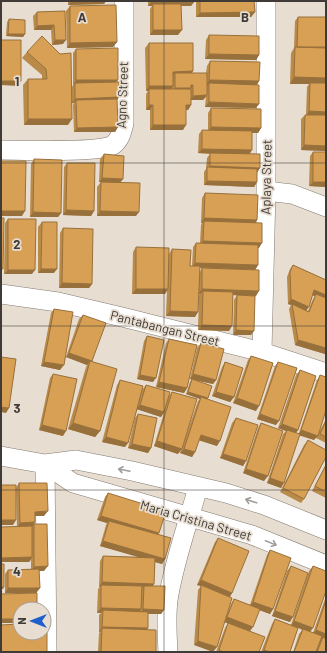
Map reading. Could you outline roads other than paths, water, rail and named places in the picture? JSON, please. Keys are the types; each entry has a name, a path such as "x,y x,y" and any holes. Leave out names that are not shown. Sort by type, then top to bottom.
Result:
{"street":[{"name":"Agno Street","path":"1,150 92,150 111,146 117,142 124,124 124,1"},
{"name":"Aplaya Street","path":"262,352 266,191 266,1"},
{"path":"266,191 292,194 326,207"},
{"name":"Pantabangan Street","path":"1,294 58,302 262,352 326,373"},
{"name":"Maria Cristina Street","path":"1,456 45,464 76,460 226,493 264,505 326,530"},
{"path":"45,464 46,652"},
{"name":"Maria Cristina Street","path":"45,464 73,483 252,535 326,565"},
{"path":"168,652 168,601 175,568 198,487"}]}
